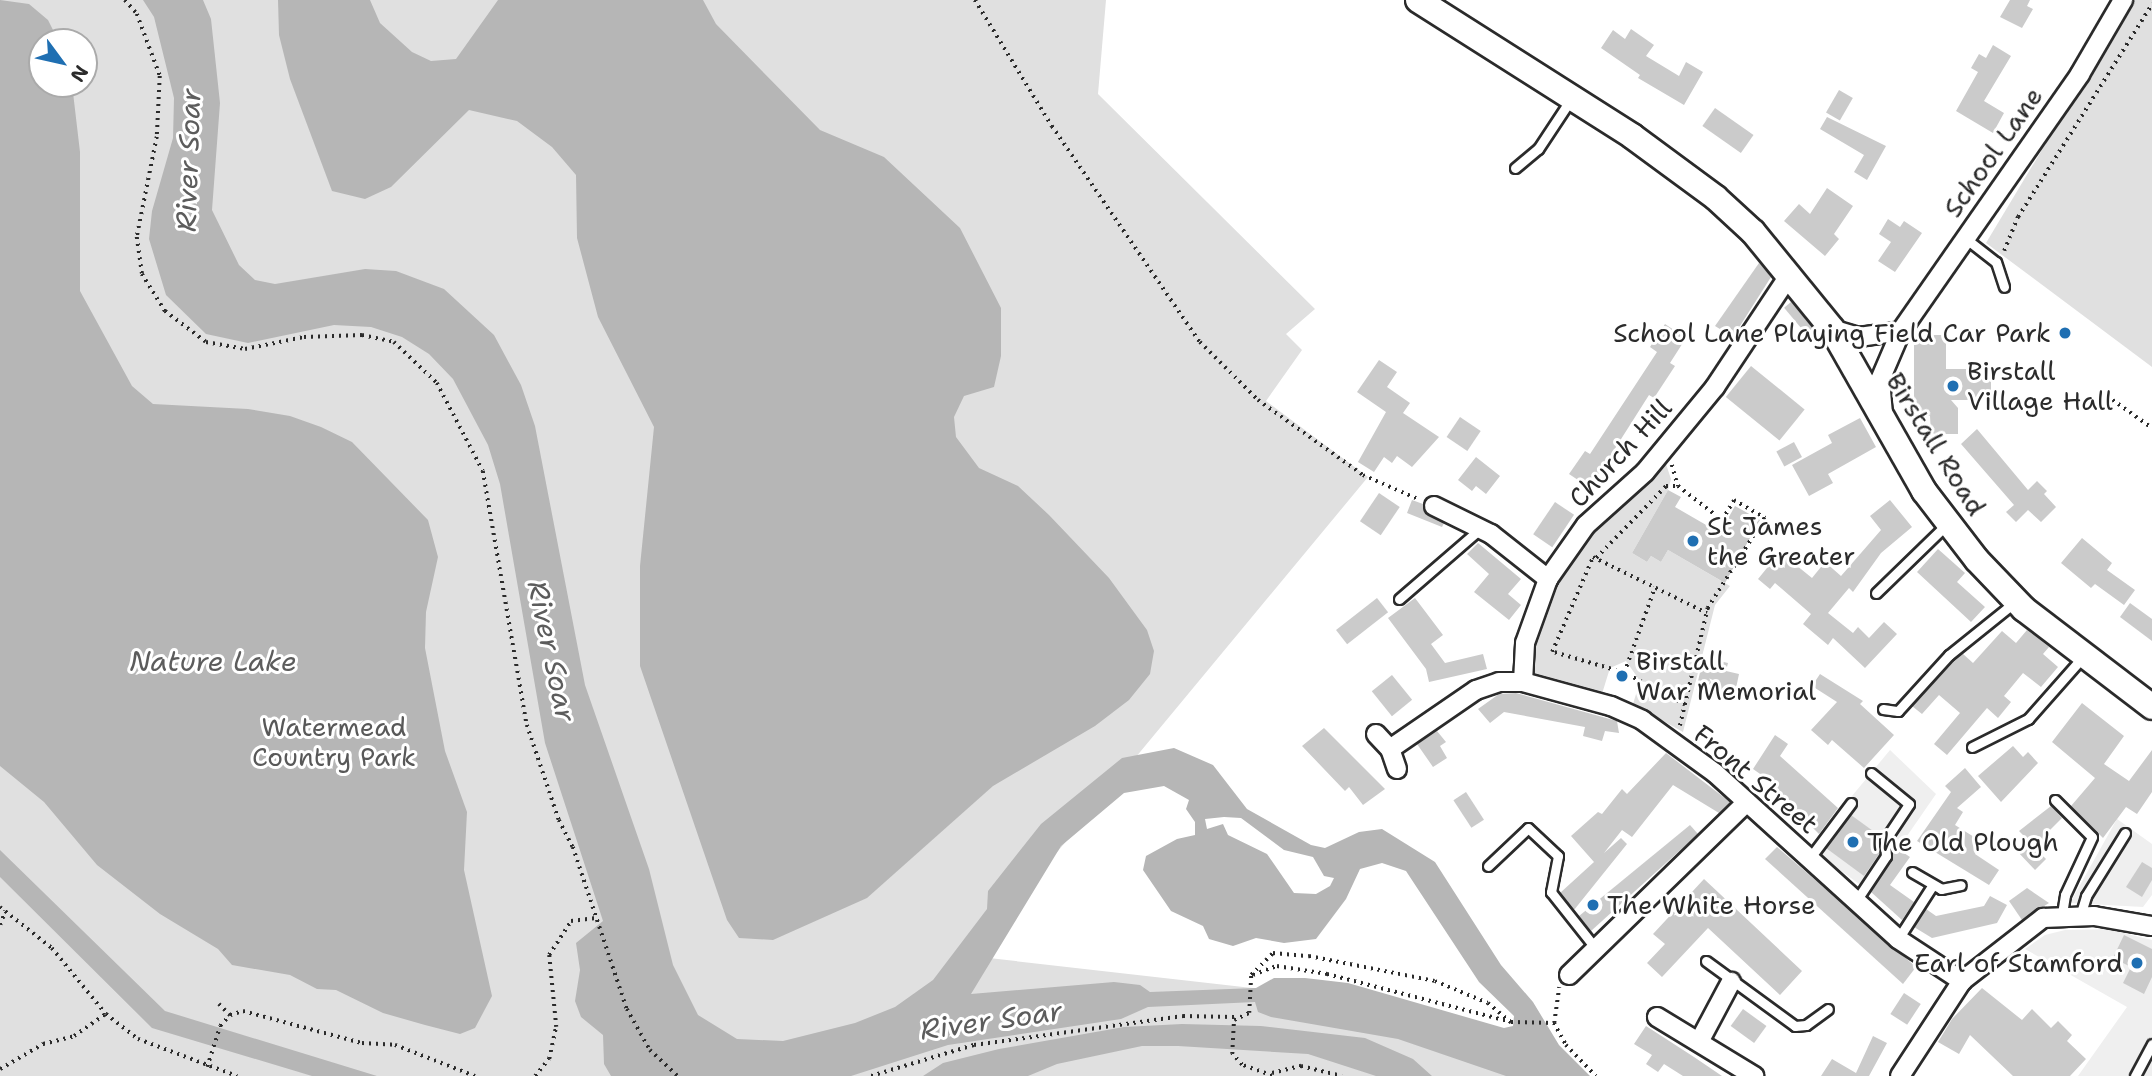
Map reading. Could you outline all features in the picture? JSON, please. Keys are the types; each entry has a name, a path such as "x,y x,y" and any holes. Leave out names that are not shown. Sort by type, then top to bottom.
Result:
{"street":[{"name":"Birstall Road","path":"1418,0 1572,98 1716,198 1790,274 1832,329 1947,524 2016,601 2082,658 2152,707"},
{"name":"School Lane","path":"1883,419 1880,380 1901,331 2080,74 2123,0"},
{"name":"Church Hill","path":"1522,682 1525,643 1548,579 1586,525 1665,447 1715,387 1790,274"},
{"path":"1832,329 1859,337 1901,331"},
{"path":"1434,506 1481,528 1548,579"},
{"path":"1390,749 1476,690 1522,682"},
{"name":"Front Street","path":"1522,682 1611,706 1675,744 1747,802 1898,939 1962,981"},
{"path":"1376,734 1390,749 1397,769"},
{"path":"1569,975 1747,802"},
{"path":"1900,1076 1962,981 2043,918 2071,916 2152,926"},
{"path":"1700,1040 1731,982"},
{"path":"1657,1017 1700,1040 1754,1076"}],"lane":[{"path":"1515,168 1538,149 1572,98"},
{"path":"1965,238 1996,262 2004,287"},
{"path":"1877,593 1947,524"},
{"path":"1399,599 1481,528"},
{"path":"1883,709 1898,711 1949,655 2016,601"},
{"path":"1972,747 2028,719 2082,658"},
{"path":"1856,901 1886,856 1885,840 1909,804 1871,773"},
{"path":"2055,800 2092,837 2065,895 2071,916"},
{"path":"1809,859 1851,803"},
{"path":"1489,866 1528,828 1558,856 1551,891 1597,950"},
{"path":"2071,916 2125,833"},
{"path":"1912,872 1932,886 1961,885"},
{"path":"1898,939 1932,886"},
{"path":"1706,961 1731,982 1795,1026 1806,1025 1828,1009"},
{"path":"2135,1076 2152,1045"}],"path":[{"path":"125,0 137,14 160,76 157,137 138,237 142,274 165,311 206,342 245,349 304,337 362,335 394,342 437,383 483,471 527,725 617,984 640,1035 678,1076"},
{"path":"975,0 1052,126 1200,342 1258,400 1363,475 1434,506"},
{"path":"1996,262 2014,234 2018,217 2152,4"},
{"path":"2107,396 2152,428"},
{"path":"1665,447 1678,486 1722,520 1734,500 1765,518 1707,612 1675,744"},
{"path":"1596,558 1666,486 1678,486"},
{"path":"1685,705 1624,673 1552,652 1593,556 1707,612"},
{"path":"1624,673 1655,587"},
{"path":"0,906 52,948 106,1014 138,1039 237,1076"},
{"path":"0,925 5,911"},
{"path":"535,1076 549,1059 556,1027 549,955 571,921 596,918"},
{"path":"871,1076 974,1045 1183,1016 1234,1018 1249,1013 1251,975 1273,953 1309,956 1435,981 1488,1003 1511,1022"},
{"path":"1251,975 1277,966 1327,974 1511,1022 1553,1023"},
{"path":"1569,975 1554,1000 1553,1023 1566,1045 1596,1076"},
{"path":"219,1004 230,1015"},
{"path":"207,1067 214,1053 220,1026 230,1015 243,1011 362,1043 395,1045 475,1076"},
{"path":"0,1069 43,1044 74,1035 106,1014"},
{"path":"1234,1018 1232,1054 1242,1065 1272,1074 1301,1066 1342,1076"}],"shaded area":[{"path":"1890,750 1936,794 1869,891 1809,848"},
{"path":"2117,819 2152,844 2152,895 2143,907 2070,903"},
{"path":"2107,929 2152,940 2152,1076 2078,1076 2127,1007 2025,949 2045,935 2065,930"}],"green space":[{"name":"Watermead Country Park","path":"0,0 1106,0 1098,94 1315,309 1286,334 1302,350 1266,401 1368,477 971,956 1304,994 1513,1076 0,1076"},
{"path":"2132,0 2152,0 2152,367 1986,243"},
{"path":"1666,464 1671,479 1668,490 1632,553 1647,562 1651,556 1661,562 1668,550 1730,586 1715,605 1683,732 1633,704 1640,681 1626,661 1610,668 1601,697 1534,674 1532,655 1536,625 1552,587 1595,528"}],"water":[{"name":"Nature Lake","path":"0,0 29,4 48,20 52,28 28,28 28,98 74,98 80,152 80,291 132,386 153,404 248,409 290,416 321,427 352,442 428,520 438,557 426,612 425,648 445,751 467,812 464,870 492,996 475,1028 460,1034 383,1013 336,990 317,989 290,975 232,965 218,949 160,914 97,865 44,802 0,766"},
{"name":"River Soar","path":"143,0 203,0 211,19 220,103 212,210 239,265 255,280 275,284 365,269 396,271 444,289 494,335 521,385 535,426 585,685 649,869 673,965 698,1015 737,1039 783,1041 855,1023 895,1007 933,980 987,909 988,891 1041,824 1122,758 1174,748 1213,765 1247,809 1311,845 1325,848 1359,832 1382,829 1435,862 1501,965 1533,1002 1559,1045 1590,1076 1506,1076 1398,1039 1271,1017 1258,1012 1255,1002 1148,1007 1121,1019 948,1045 851,1076 611,1076 604,1064 603,1035 581,1017 575,1001 580,970 576,943 603,921 545,743 500,484 488,445 453,379 429,354 402,337 371,327 334,325 248,343 206,334 166,295 149,239 152,211 173,138 174,98 154,17","holes":["1164,786 1189,800 1186,809 1195,822 1195,835 1177,839 1146,856 1143,870 1171,911 1203,926 1209,939 1233,946 1256,938 1284,943 1316,939 1346,899 1360,869 1382,863 1406,871 1479,982 1514,1016 1513,1026 1504,1028 1348,983 1305,978 1274,978 1256,988 1150,992 1140,985 1114,982 971,994 1061,846 1124,793","1241,818 1284,850 1313,857 1324,876 1334,878 1330,886 1316,894 1294,893 1267,854 1228,835 1223,824 1207,829 1205,819"]},
{"path":"278,0 370,0 380,23 412,52 431,61 456,59 498,0 703,0 716,24 820,130 884,157 960,228 1001,308 1001,356 994,387 964,396 954,417 956,437 979,468 1018,486 1109,578 1147,630 1154,651 1150,674 1129,700 1095,726 993,786 867,898 773,940 739,938 727,920 640,666 640,566 654,427 598,317 577,238 576,175 552,147 517,121 469,110 391,187 365,199 332,191 290,79 279,35"},
{"path":"0,850 165,1011 377,1076 312,1076 152,1028 0,877"},
{"path":"1182,1024 1261,1026 1365,1038 1413,1059 1432,1076 1376,1076 1308,1054 1142,1046 1057,1064 1028,1076 923,1076 943,1063 999,1049 1124,1027"}],"building":[{"path":"2010,0 2030,0 2027,6 2033,9 2022,28 2000,17"},
{"path":"1631,29 1654,45 1646,56 1679,76 1686,62 1703,72 1684,105 1638,78 1640,75 1601,48 1613,30 1625,39"},
{"path":"1993,45 2011,56 1984,101 2004,113 1993,133 1956,111 1978,72 1971,68 1979,54 1986,58"},
{"path":"1839,90 1853,98 1840,121 1826,113"},
{"path":"1715,108 1754,135 1741,153 1702,126"},
{"path":"1827,117 1886,146 1867,180 1854,172 1864,155 1820,129"},
{"path":"1827,188 1853,206 1834,234 1839,239 1825,256 1784,221 1799,204 1810,214"},
{"path":"1888,219 1900,227 1904,221 1922,233 1895,272 1878,261 1891,242 1879,234"},
{"path":"1759,263 1771,277 1733,337 1715,326"},
{"path":"1791,302 1816,332 1809,338 1784,308"},
{"path":"1665,324 1686,338 1670,363 1675,366 1654,398 1649,395 1590,488 1569,474 1585,451 1590,454 1657,352 1650,347"},
{"name":"Birstall Village Hall","path":"1914,335 1946,335 1946,369 1991,369 1991,400 1951,400 1958,408 1958,434 1931,434 1930,416 1914,416"},
{"path":"1379,360 1397,372 1387,387 1410,403 1403,413 1439,437 1412,467 1397,456 1392,463 1384,457 1374,472 1358,462 1386,412 1357,392"},
{"path":"1751,366 1805,409 1779,441 1726,397"},
{"path":"1460,417 1481,431 1467,451 1447,437"},
{"path":"1860,418 1876,447 1828,474 1833,483 1809,496 1792,465 1832,443 1828,435"},
{"path":"1977,429 2028,490 2037,481 2047,491 2044,494 2056,507 2041,522 2028,510 2016,522 2006,512 2014,505 1961,444"},
{"path":"1794,442 1802,457 1784,466 1776,451"},
{"path":"1476,457 1500,476 1486,494 1476,486 1472,491 1458,480"},
{"name":"St James the Greater","path":"1668,490 1681,497 1675,507 1720,533 1735,506 1760,520 1725,583 1668,550 1661,562 1651,556 1647,562 1632,553"},
{"path":"1379,493 1400,507 1381,535 1360,521"},
{"path":"1412,500 1423,504 1425,513 1444,523 1442,527 1407,513"},
{"path":"1890,500 1912,527 1881,553 1853,592 1849,588 1828,613 1853,633 1858,627 1869,638 1884,622 1897,634 1865,668 1833,638 1828,645 1803,624 1811,614 1775,583 1770,589 1758,579 1780,552 1812,578 1825,562 1841,576 1881,530 1870,516"},
{"path":"1555,502 1574,515 1552,547 1533,534"},
{"path":"2082,538 2112,563 2107,570 2135,590 2124,605 2095,584 2091,588 2061,563"},
{"path":"1478,543 1521,579 1508,594 1521,605 1509,620 1474,592 1489,574 1467,554"},
{"path":"1938,549 1965,573 1957,582 1985,607 1971,622 1917,572"},
{"path":"1377,598 1388,612 1347,644 1336,630"},
{"path":"1415,598 1443,635 1431,644 1445,663 1483,654 1487,669 1429,682 1426,669 1388,618"},
{"path":"2130,603 2152,619 2152,641 2120,617"},
{"path":"2027,630 2049,647 2043,654 2058,667 2041,687 2023,673 2004,696 2011,702 1998,718 1987,708 1947,755 1934,744 1960,713 1939,695 1922,714 1912,706 1962,653 1973,663 2002,631 2016,643"},
{"path":"1711,659 1728,663 1726,671 1739,674 1735,693 1696,690 1701,668 1709,670"},
{"path":"1820,674 1863,701 1860,704 1894,735 1864,768 1832,740 1828,745 1811,730 1837,702 1812,686"},
{"path":"1392,675 1412,700 1392,716 1372,691"},
{"path":"1516,693 1617,721 1619,733 1605,731 1602,741 1583,736 1585,727 1504,712 1490,723 1478,709 1499,694"},
{"path":"2082,703 2124,736 2104,764 2129,781 2152,750 2152,792 2137,814 2126,807 2103,838 2071,806 2095,778 2052,742"},
{"path":"1324,728 1385,789 1363,805 1349,787 1345,791 1302,746"},
{"path":"1437,731 1446,742 1440,746 1447,758 1433,767 1417,744"},
{"path":"1775,735 1788,744 1780,756 1838,808 1819,834 1773,788 1776,785 1753,769"},
{"path":"2013,746 2023,757 2028,752 2038,763 2001,802 1978,776"},
{"path":"1666,753 1730,802 1719,813 1673,785 1632,837 1622,830 1604,853 1621,838 1627,844 1574,910 1560,893 1594,862 1571,836 1598,812 1602,814 1622,789 1627,794"},
{"path":"1965,768 1981,787 1957,808 1963,812 1955,825 1982,842 1975,854 1999,870 1989,885 1917,841 1951,792 1945,786"},
{"path":"1466,792 1484,820 1471,828 1453,800"},
{"path":"2051,806 2062,818 2044,836 2049,841 2038,851 2046,859 2035,870 2017,851 2028,840 2019,831"},
{"name":"The Old Plough","path":"1851,815 1880,836 1879,854 1864,876 1826,848"},
{"path":"1690,825 1698,834 1591,931 1579,916"},
{"path":"1892,845 1910,857 1890,885 1914,902 1902,920 1871,892 1892,860"},
{"path":"1777,847 1916,967 1903,984 1765,859"},
{"path":"2142,862 2152,868 2152,880 2142,897 2126,887"},
{"path":"1704,879 1802,971 1780,995 1708,928 1662,977 1647,963 1665,944 1653,934"},
{"path":"2027,888 2049,903 2022,920 2009,901"},
{"path":"1990,896 2007,905 1997,923 1932,938 1914,927 1926,909 1936,916 1984,906"},
{"name":"Earl of Stamford","path":"2124,935 2152,949 2152,977 2144,994 2123,983 2131,967 2113,958"},
{"path":"1982,988 2022,1020 2032,1009 2051,1028 2058,1021 2072,1035 2067,1041 2086,1059 2070,1076 2013,1076 1970,1035 1959,1054 1938,1042 1952,1019"},
{"path":"1904,993 1921,1004 1907,1025 1890,1014"},
{"path":"1743,1009 1766,1026 1754,1043 1731,1026"},
{"path":"1646,1026 1722,1076 1683,1076 1664,1064 1658,1072 1646,1064 1652,1055 1634,1044"},
{"path":"1873,1036 1887,1043 1869,1076 1821,1076 1832,1059 1856,1073"}],"place":[{"name":"School Lane Playing Field Car Park","path":"2065,333"},
{"name":"Birstall Village Hall","path":"1953,386"},
{"name":"St James the Greater","path":"1693,541"},
{"name":"Birstall War Memorial","path":"1622,676"},
{"name":"The Old Plough","path":"1853,842"},
{"name":"The White Horse","path":"1593,905"},
{"name":"Earl of Stamford","path":"2137,963"}]}
